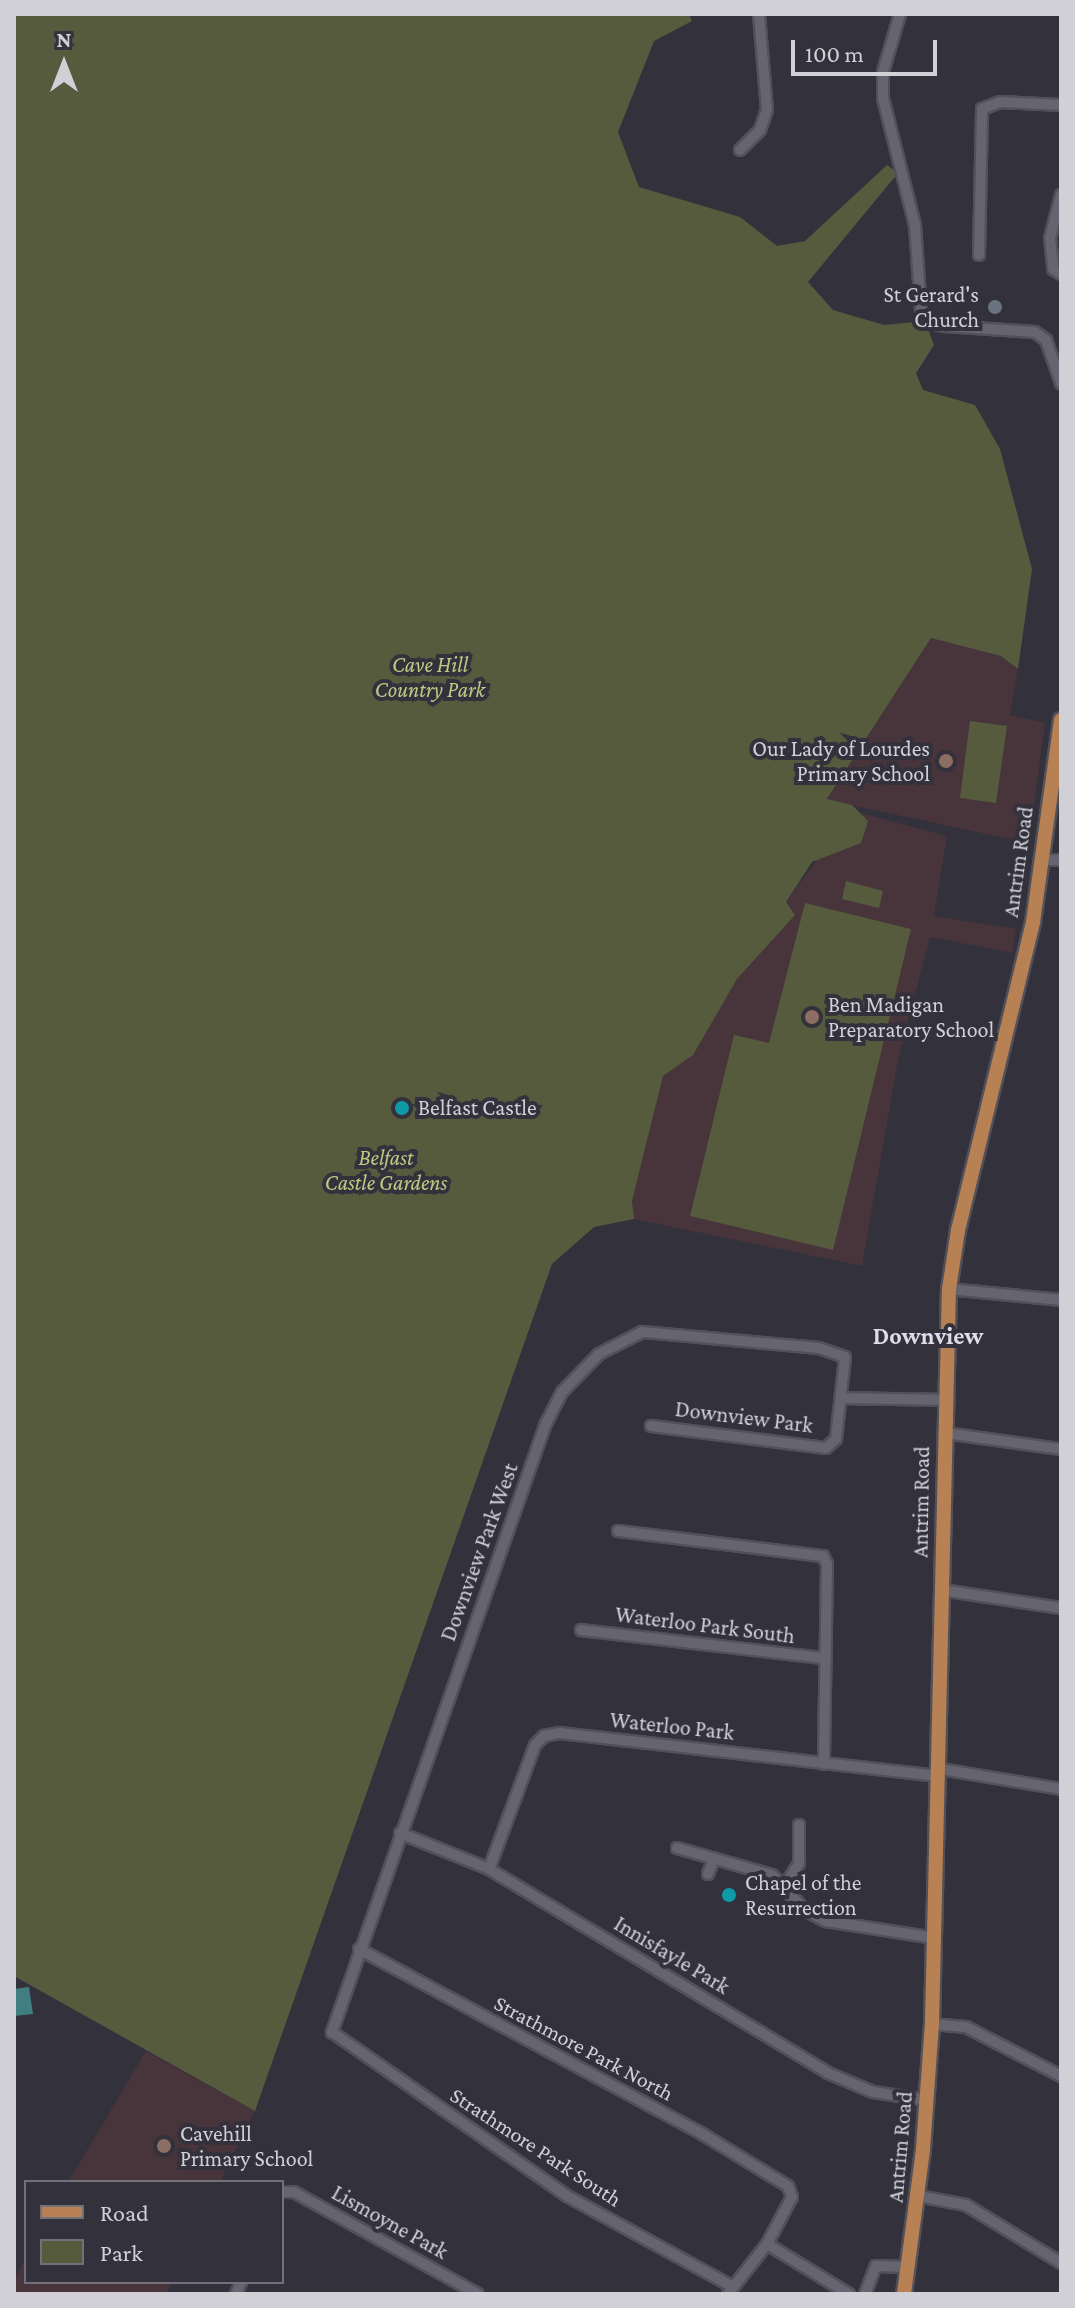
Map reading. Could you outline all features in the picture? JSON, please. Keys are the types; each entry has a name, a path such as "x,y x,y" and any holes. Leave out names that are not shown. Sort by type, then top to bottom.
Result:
{"main road":[{"name":"Antrim Road","path":"904,2294 918,2196 932,2024 949,1289 958,1230 1021,980 1061,720"}],"street":[{"path":"740,150 760,130 767,110 759,14"},
{"path":"900,14 883,72 883,98 915,225 921,311 930,323 944,326 1035,332 1055,359 1061,383"},
{"path":"979,255 982,109 1000,102 1061,105"},
{"path":"1061,195 1050,238 1053,269 1061,274"},
{"path":"1041,860 1061,860"},
{"path":"949,1289 1061,1300"},
{"name":"Downview Park West","path":"332,2023 546,1423 579,1370 630,1336 659,1330 833,1350 846,1363"},
{"name":"Downview Park","path":"651,1426 826,1448 836,1439 846,1363"},
{"name":"Downview Park","path":"842,1398 945,1400"},
{"path":"945,1433 1061,1449"},
{"path":"618,1531 823,1556 824,1764"},
{"path":"942,1590 1061,1608"},
{"name":"Waterloo Park South","path":"581,1630 824,1658"},
{"name":"Waterloo Park","path":"489,1869 535,1745 544,1736 560,1733 824,1764 940,1772 1061,1789"},
{"path":"786,1884 799,1863 794,1840 799,1825"},
{"name":"Innisfayle Park","path":"400,1833 489,1869 828,2073 873,2092 927,2100"},
{"path":"677,1848 758,1868 786,1884 805,1910 826,1921 935,1938"},
{"path":"708,1874 714,1858"},
{"name":"Strathmore Park North","path":"359,1949 704,2135 788,2186 792,2197 767,2244"},
{"name":"Strathmore Park South","path":"332,2023 332,2032 344,2042 567,2196 730,2290"},
{"path":"932,2024 966,2027 1061,2076"},
{"name":"Lismoyne Park","path":"284,2192 294,2192 478,2294"},
{"path":"918,2196 966,2205 1061,2263"},
{"path":"730,2290 767,2244 849,2294"},
{"path":"865,2294 876,2266 907,2267"}],"shaded area":[{"name":"Our Lady of Lourdes Primary School","path":"931,638 1001,656 1018,669 1010,715 1045,723 1029,843 827,800"},
{"name":"Ben Madigan Preparatory School","path":"853,811 947,836 934,916 1016,929 1012,953 930,937 899,1055 862,1266 634,1219 632,1201 663,1076 693,1055 737,979 795,915 786,902"},
{"path":"29,1987 33,2014 14,2016 14,1989"},
{"name":"Cavehill Primary School","path":"146,2051 255,2111 221,2180 69,2180"},
{"path":"24,2262 24,2284 171,2284 166,2294 14,2294 14,2280"}],"green space":[{"name":"Cave Hill Country Park","path":"14,14 689,14 692,21 654,41 618,132 639,187 740,217 777,246 805,241 887,165 898,173 808,282 833,310 884,325 925,321 934,345 916,373 923,390 975,405 1000,449 1032,569 1018,669 1001,656 931,638 827,799 852,805 868,821 861,843 812,862 786,902 795,915 737,979 693,1055 663,1076 632,1201 634,1219 594,1227 552,1264 255,2111 14,1976"},
{"path":"970,721 1007,726 996,803 960,798"},
{"path":"846,881 883,891 879,908 842,899"},
{"path":"805,903 911,929 833,1250 690,1216 734,1035 769,1043"}],"place":[{"name":"St Gerard's Church","path":"995,307"},
{"name":"Our Lady of Lourdes Primary School","path":"946,761"},
{"name":"Ben Madigan Preparatory School","path":"812,1017"},
{"name":"Belfast Castle","path":"402,1108"},
{"name":"Chapel of the Resurrection","path":"729,1895"},
{"name":"Cavehill Primary School","path":"164,2146"}],"district":[{"name":"Downview","path":"928,1336"}],"park label":[{"name":"Belfast Castle Gardens","path":"386,1170"}]}
